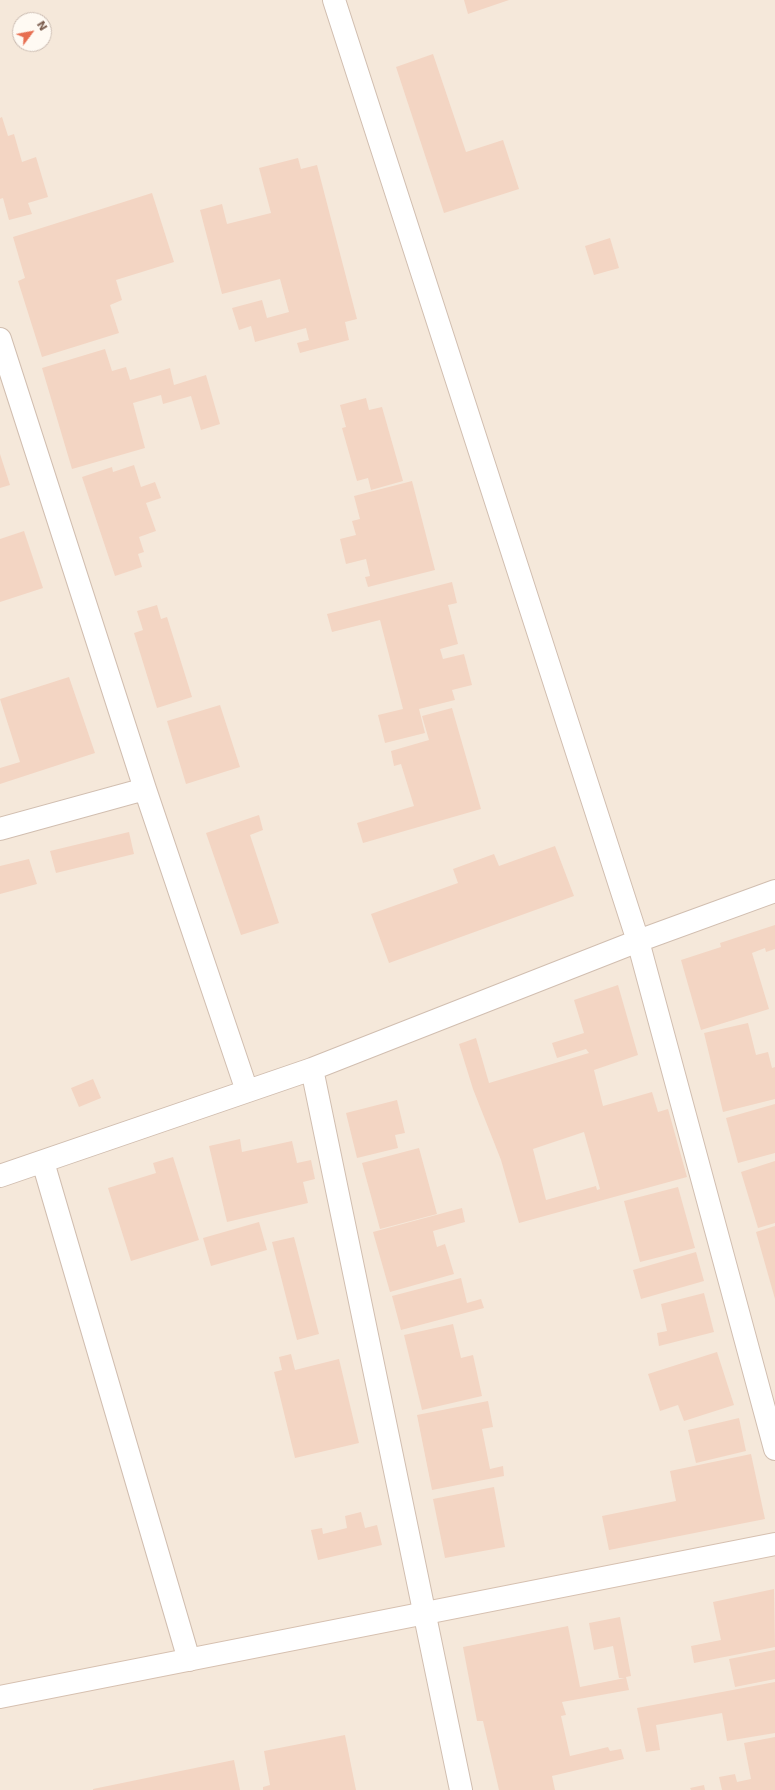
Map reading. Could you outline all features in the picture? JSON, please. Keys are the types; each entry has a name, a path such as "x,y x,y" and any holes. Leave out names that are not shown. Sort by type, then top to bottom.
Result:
{"street":[{"path":"334,0 638,941 775,1449"},
{"path":"0,339 145,789 247,1091"},
{"path":"0,829 145,789"},
{"path":"0,1176 312,1070 638,941 775,891"},
{"path":"312,1070 423,1614 461,1790"},
{"path":"44,1162 189,1660"},
{"path":"0,1697 775,1544"}],"shaded area":[{"path":"0,0 775,0 775,1790 0,1790"}],"building":[{"path":"464,0 509,0 468,14"},
{"path":"433,54 466,152 503,140 519,189 444,213 396,67"},
{"path":"2,117 8,136 14,134 22,162 36,157 48,197 28,203 32,214 9,220 3,198 0,199 0,118"},
{"path":"298,158 301,169 317,165 357,319 345,322 349,340 300,353 297,343 309,340 306,328 255,342 251,326 239,330 232,308 262,300 267,318 289,312 280,279 222,294 200,210 222,204 227,224 271,213 259,168"},
{"path":"152,193 174,262 116,280 122,300 110,305 119,333 42,357 18,281 25,278 13,237"},
{"path":"610,238 619,268 594,275 585,246"},
{"path":"105,349 112,371 126,367 130,380 170,368 174,385 206,375 220,424 201,430 191,396 163,404 161,395 133,403 145,448 72,469 42,368"},
{"path":"366,398 369,410 382,407 403,481 371,490 368,478 357,481 342,428 346,427 340,405"},
{"path":"0,454 10,485 0,488"},
{"path":"134,465 141,487 155,482 161,498 146,503 156,531 139,537 144,552 138,554 142,567 115,576 82,477 112,467 113,472"},
{"path":"412,481 435,570 368,587 365,577 370,576 366,559 346,564 340,539 356,535 352,521 360,519 354,496"},
{"path":"24,531 43,588 0,602 0,539"},
{"path":"452,582 457,603 448,605 458,644 440,649 443,659 464,654 472,685 452,690 455,700 419,709 425,733 385,743 378,715 403,709 380,620 332,632 327,614"},
{"path":"157,605 161,619 167,617 192,697 157,708 134,633 143,630 137,611"},
{"path":"69,677 95,753 0,784 0,768 20,762 0,699"},
{"path":"220,705 240,767 186,784 167,721"},
{"path":"452,708 481,809 363,843 357,823 414,806 401,764 394,766 391,751 429,740 422,716"},
{"path":"259,815 263,830 250,835 279,923 241,935 206,833"},
{"path":"129,832 134,854 56,873 50,851"},
{"path":"555,846 574,896 389,963 371,914 458,883 453,869 494,854 499,866"},
{"path":"29,859 37,884 0,894 0,866"},
{"path":"775,925 775,949 766,952 765,948 752,953 769,1009 701,1030 681,960 721,947 720,943"},
{"path":"618,985 638,1055 594,1070 603,1106 652,1092 658,1112 668,1109 687,1177 519,1223 501,1160 473,1089 459,1044 476,1038 489,1083 589,1053 586,1049 557,1058 552,1043 584,1033 574,1000","holes":["584,1132 600,1189 597,1190 596,1186 546,1200 533,1149"]},
{"path":"748,1023 756,1055 768,1052 772,1068 775,1067 775,1099 723,1112 704,1033"},
{"path":"93,1079 101,1098 79,1107 71,1088"},
{"path":"397,1100 405,1133 395,1135 398,1148 357,1158 346,1113"},
{"path":"775,1104 775,1153 738,1163 726,1118"},
{"path":"240,1139 242,1152 292,1141 297,1163 311,1160 315,1179 303,1182 308,1203 227,1222 209,1146"},
{"path":"419,1148 437,1214 380,1229 362,1163"},
{"path":"173,1157 199,1240 131,1261 108,1188 156,1173 153,1163"},
{"path":"775,1161 775,1223 758,1228 741,1172"},
{"path":"678,1187 695,1248 640,1262 624,1201"},
{"path":"462,1208 465,1222 433,1231 437,1247 445,1244 454,1274 390,1292 373,1232"},
{"path":"259,1222 267,1250 211,1266 203,1238"},
{"path":"775,1226 775,1299 756,1232"},
{"path":"294,1237 319,1334 297,1340 272,1242"},
{"path":"696,1252 704,1281 641,1299 633,1270"},
{"path":"461,1278 467,1303 481,1299 484,1308 401,1330 392,1296"},
{"path":"704,1293 714,1332 659,1346 657,1333 667,1331 661,1304"},
{"path":"453,1324 461,1358 473,1355 482,1396 422,1410 404,1335"},
{"path":"717,1352 734,1405 684,1421 678,1405 660,1411 648,1374"},
{"path":"291,1354 295,1370 339,1359 359,1443 295,1458 274,1372 282,1370 279,1357"},
{"path":"488,1401 493,1427 482,1429 490,1469 503,1466 504,1476 432,1490 417,1415"},
{"path":"739,1418 746,1451 696,1463 688,1430"},
{"path":"751,1454 765,1519 609,1550 602,1516 676,1501 670,1471"},
{"path":"494,1487 505,1547 445,1558 433,1499"},
{"path":"361,1512 365,1528 377,1525 382,1545 318,1560 311,1530 322,1528 323,1534 347,1528 345,1516"},
{"path":"774,1589 775,1647 694,1663 691,1646 721,1640 713,1602"},
{"path":"620,1617 631,1676 626,1677 629,1690 562,1702 566,1715 561,1716 570,1756 608,1747 610,1751 621,1749 624,1759 552,1776 555,1790 499,1790 483,1721 477,1721 463,1647 568,1626 580,1687 625,1678 619,1678 613,1646 594,1650 589,1623"},
{"path":"775,1650 775,1679 735,1687 729,1659"},
{"path":"775,1682 775,1733 727,1741 722,1713 656,1725 660,1750 646,1752 637,1708"},
{"path":"345,1735 356,1790 263,1790 263,1787 270,1785 264,1751"},
{"path":"775,1737 775,1790 722,1790 719,1777 735,1774 737,1782 751,1779 744,1743"},
{"path":"234,1760 240,1790 93,1790 93,1789"},
{"path":"704,1785 705,1790 691,1790 690,1788"}]}
